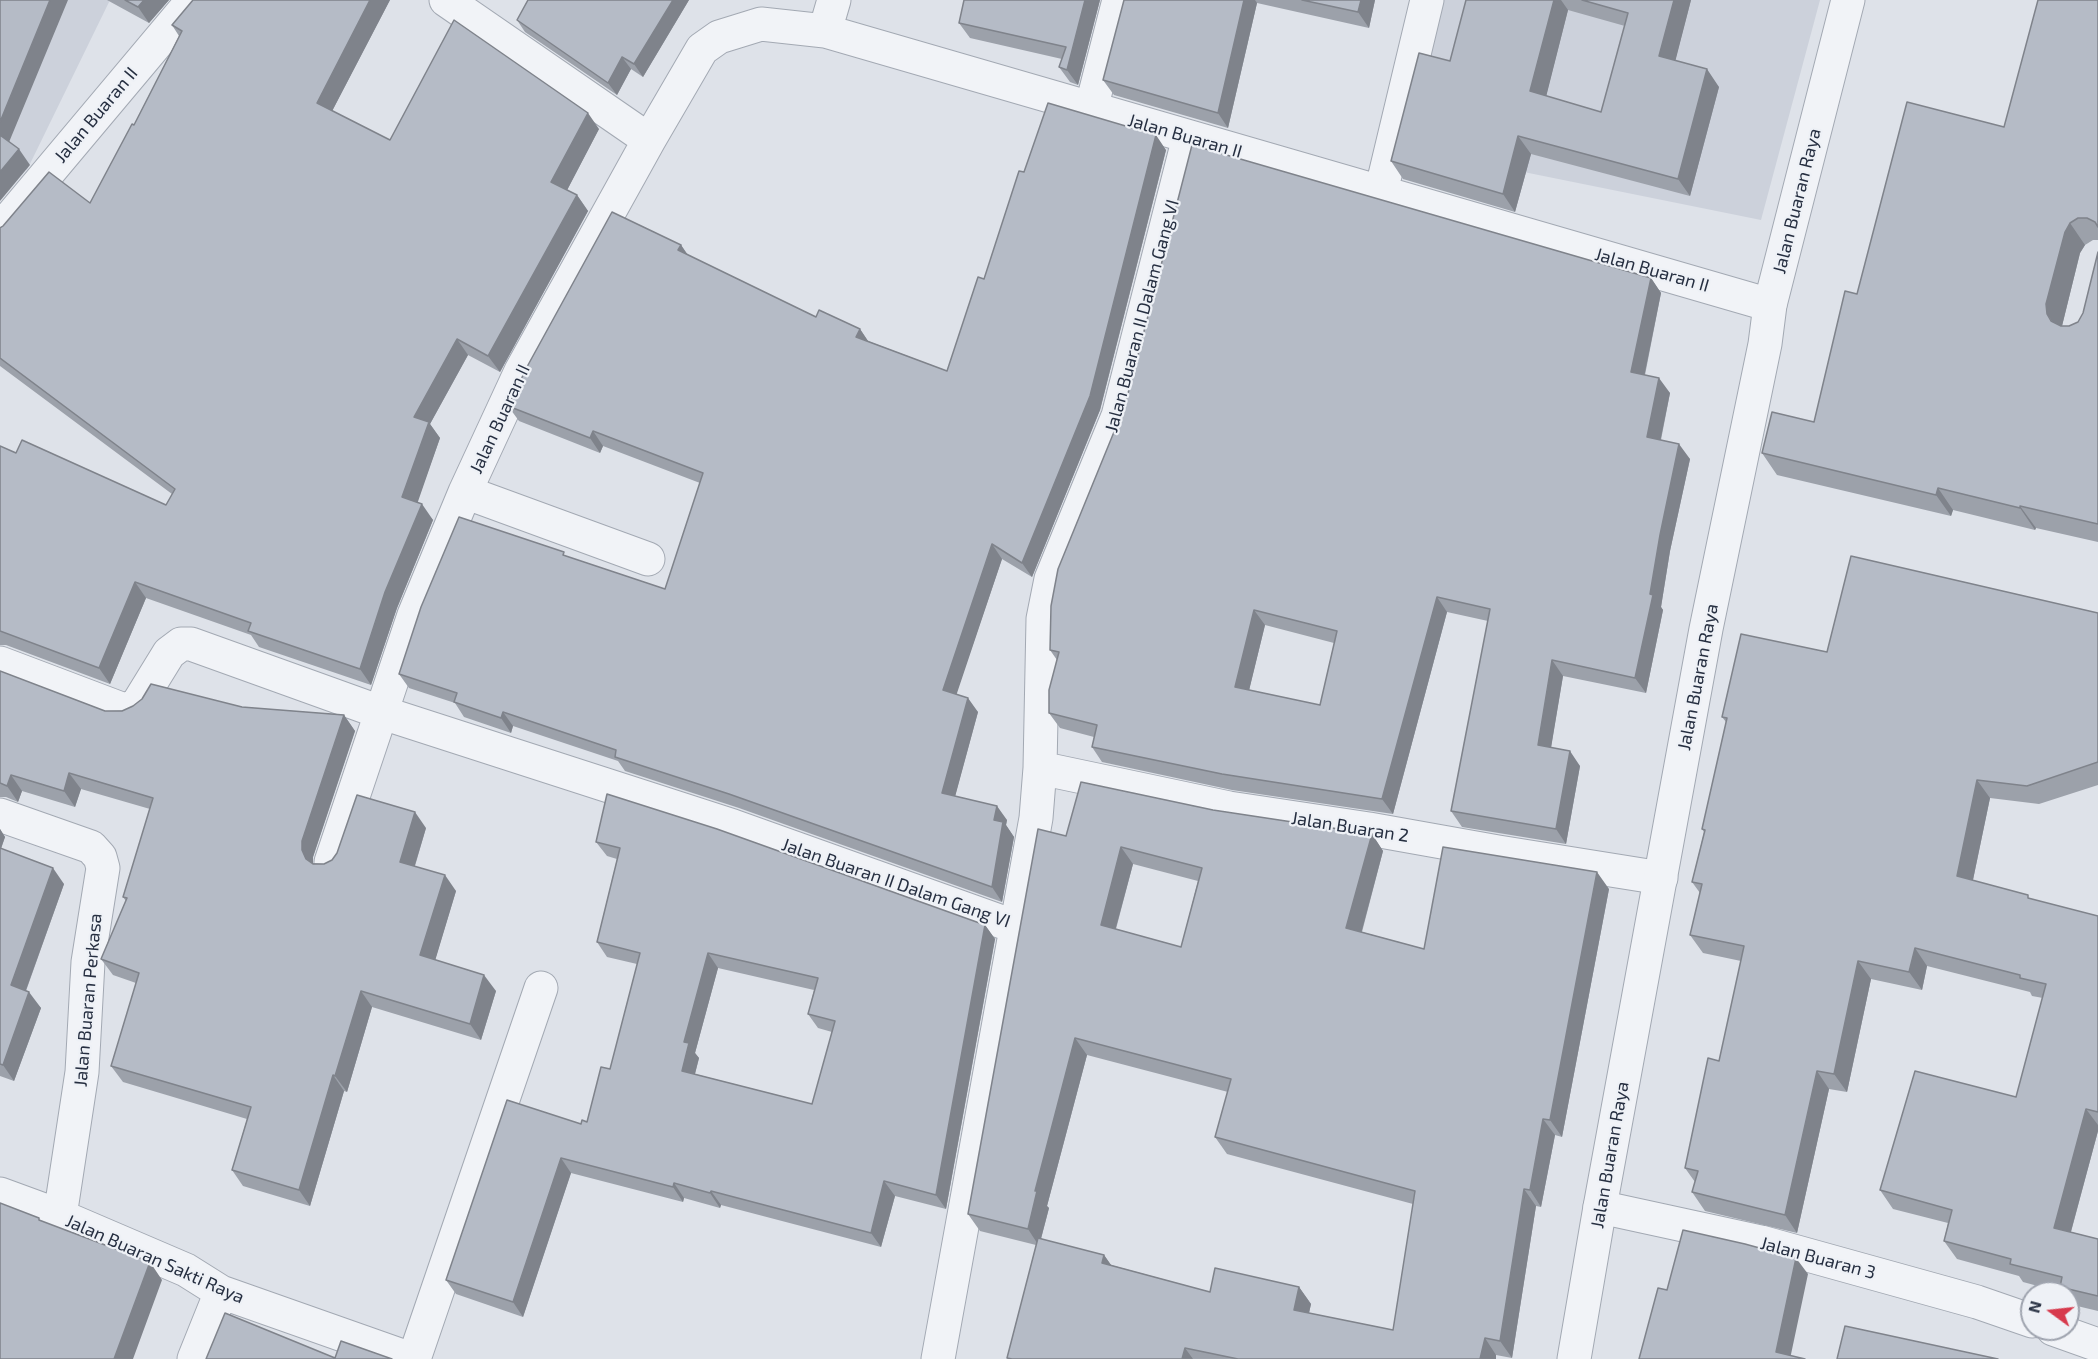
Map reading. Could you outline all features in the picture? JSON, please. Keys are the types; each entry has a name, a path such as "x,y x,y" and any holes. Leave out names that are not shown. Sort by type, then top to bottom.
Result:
{"street":[{"name":"Jalan Buaran II","path":"0,230 193,0"},
{"path":"446,0 649,140"},
{"path":"825,31 834,0"},
{"path":"1091,109 1119,0"},
{"path":"1381,192 1427,0"},
{"name":"Jalan Buaran Raya","path":"1574,1359 1706,629 1765,344 1770,305 1848,0"},
{"name":"Jalan Buaran II","path":"331,862 414,615 465,492 521,371 702,49 719,37 761,24 825,31 1770,305"},
{"name":"Jalan Buaran II Dalam Gang VI","path":"0,663 118,708 127,709 137,705 169,653 181,644 191,644 380,712 733,826 1016,927 1036,818 1040,768 1043,619 1051,579 1119,416 1189,137"},
{"path":"465,492 648,559"},
{"name":"Jalan Buaran 2","path":"1040,768 1229,808 1661,878"},
{"name":"Jalan Buaran Perkasa","path":"0,815 91,847 100,857 103,868 88,962 82,1072 60,1216"},
{"path":"938,1359 1016,927"},
{"path":"413,1359 541,988"},
{"name":"Jalan Buaran Sakti Raya","path":"0,1194 60,1216 186,1270 221,1292 413,1359"},
{"name":"Jalan Buaran 3","path":"1600,1207 1761,1242 1977,1302 2020,1317"},
{"path":"194,1359 221,1292"},
{"path":"2080,1338 2098,1345"}],"shaded area":[{"path":"0,0 110,0 27,170 0,158"},
{"path":"1443,0 1820,0 1761,220 1410,149"}],"building":[{"path":"0,0 50,0 0,122"},
{"path":"125,0 144,0 138,7"},
{"path":"193,0 370,0 317,103 390,140 454,20 588,113 551,182 577,195 488,356 457,339 414,417 429,422 402,497 422,504 385,592 360,669 248,631 251,623 135,582 99,668 0,631 0,446 16,453 22,440 166,505 175,489 0,358 0,228 49,172 90,203 132,124 134,125 182,31 172,25"},
{"path":"528,0 673,0 634,64 622,57 608,83 517,20"},
{"path":"964,0 1085,0 1067,70 1059,67 1066,47 959,23"},
{"path":"1124,0 1244,0 1218,113 1103,80"},
{"path":"1302,0 1361,0 1358,12"},
{"path":"1466,0 1554,0 1530,91 1601,112 1628,13 1582,0 1674,0 1659,56 1707,69 1678,179 1518,136 1503,194 1391,161 1419,53 1450,61"},
{"path":"2038,0 2098,0 2098,227 2095,222 2087,218 2078,218 2070,223 2065,232 2046,304 2047,314 2051,321 2061,326 2069,326 2078,322 2083,313 2098,252 2098,524 1938,488 1936,495 1762,453 1772,412 1814,422 1845,291 1857,294 1907,102 2004,127"},
{"path":"1048,103 1156,135 1090,396 1022,563 992,544 943,690 968,698 942,793 997,806 994,820 1003,822 992,887 729,794 615,757 616,750 503,712 501,718 454,702 457,693 399,674 421,607 459,517 665,589 703,473 593,431 590,438 508,406 612,212 681,245 678,250 816,317 819,310 860,329 856,337 947,371 978,277 984,279 1019,171 1024,172"},
{"path":"0,135 19,149 0,172"},
{"path":"1192,145 1651,278 1631,372 1659,378 1647,437 1679,444 1660,535 1650,594 1653,595 1635,678 1552,660 1538,745 1570,751 1556,829 1451,811 1490,609 1437,597 1382,799 1222,774 1092,747 1097,725 1049,713 1049,690 1059,652 1050,650 1051,606 1058,569 1125,405","holes":["1254,610 1337,631 1320,705 1235,687"]},
{"path":"1851,556 2098,613 2098,762 2027,786 1977,780 1957,876 2098,916 2098,1112 2086,1109 2054,1228 2098,1239 2098,1296 2080,1292 2080,1281 2061,1281 2062,1277 2010,1264 2011,1259 1944,1241 1952,1210 1880,1190 1915,1071 2016,1097 2046,984 1915,948 1909,972 1858,961 1834,1074 1817,1071 1785,1215 1692,1192 1698,1171 1685,1168 1708,1058 1719,1061 1744,946 1690,935 1702,884 1692,882 1705,830 1702,829 1727,718 1722,717 1741,634 1827,652"},
{"path":"0,671 105,711 122,711 133,706 142,699 151,684 242,707 344,715 302,841 302,850 306,859 313,864 324,864 332,860 337,853 357,795 415,812 400,862 445,875 420,955 484,975 470,1024 361,991 299,1190 232,1170 251,1107 111,1066 139,973 101,959 127,898 123,897 153,798 69,773 64,791 11,775 7,786 0,783"},
{"path":"1081,782 1213,810 1372,834 1346,928 1424,949 1443,847 1597,872 1550,1120 1543,1119 1530,1190 1524,1189 1500,1341 1485,1338 1480,1359 1238,1359 1185,1348 1182,1359 1007,1358 1038,1238 1104,1255 1102,1263 1210,1292 1215,1268 1299,1287 1294,1310 1393,1330 1415,1191 1215,1137 1231,1079 1075,1038 1035,1191 1037,1191 1028,1229 968,1214 1038,829 1066,836","holes":["1121,847 1202,868 1181,947 1101,925"]},
{"path":"607,794 717,829 985,925 936,1195 884,1181 871,1233 711,1191 710,1193 674,1183 673,1187 561,1158 513,1302 446,1280 507,1100 581,1124 582,1120 587,1122 601,1067 610,1069 640,953 597,942 620,848 596,842","holes":["708,953 818,978 808,1014 835,1021 812,1104 682,1071 689,1043 684,1042"]},
{"path":"0,848 53,868 11,985 29,992 3,1065 0,1064"},
{"path":"0,1203 150,1262 114,1359 0,1359"},
{"path":"1683,1230 1796,1258 1776,1352 1805,1359 1639,1359 1658,1288 1667,1290"},
{"path":"225,1313 335,1358 341,1341 392,1359 206,1359"},
{"path":"1845,1326 1998,1359 1837,1359"}]}
